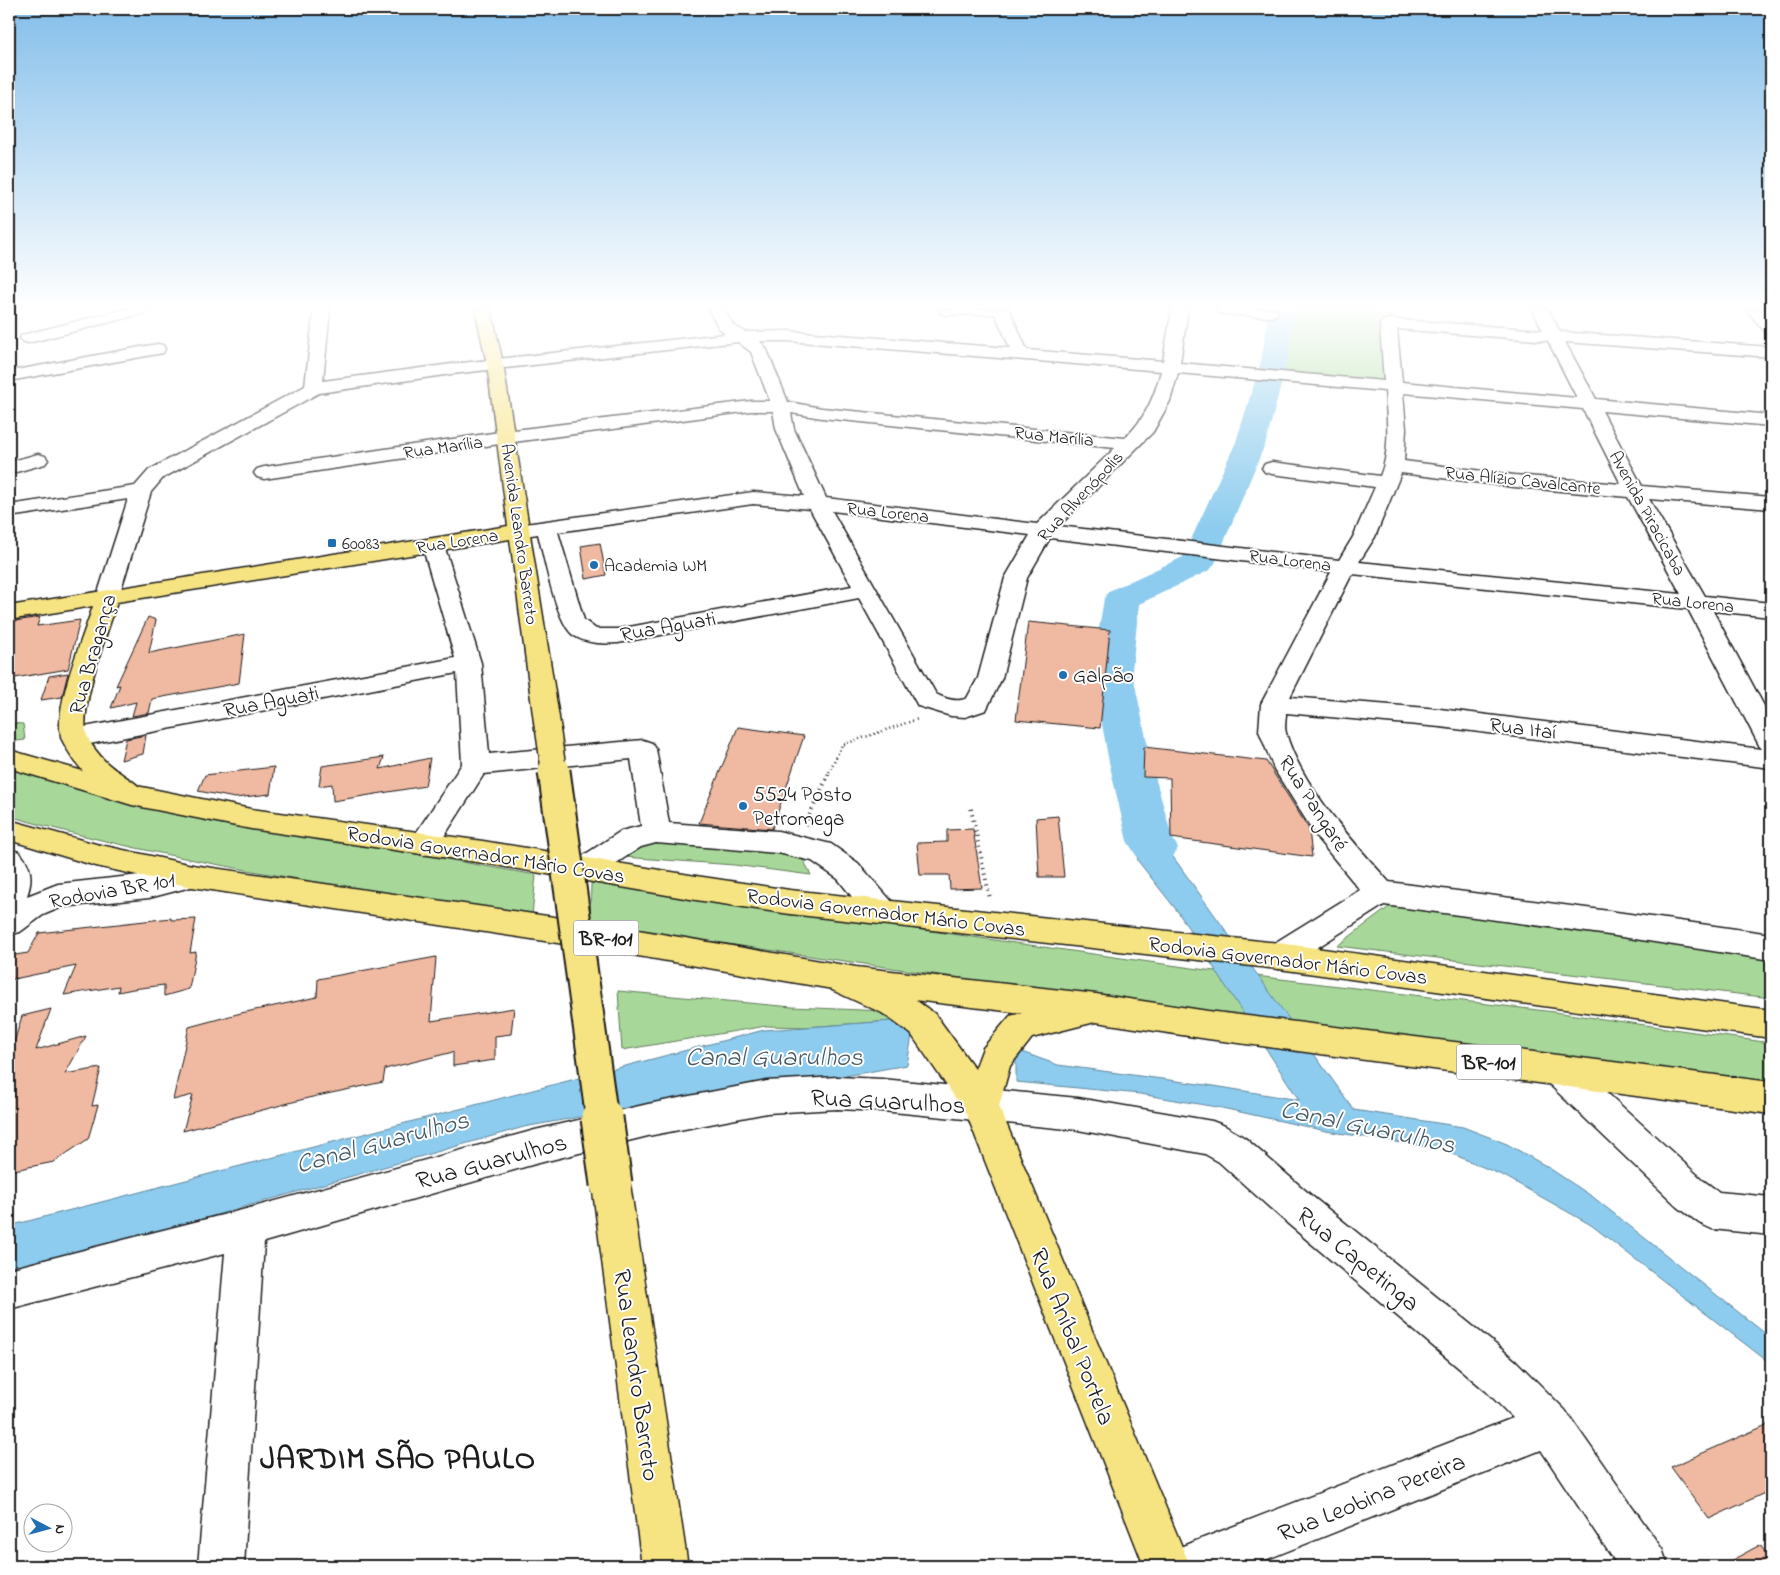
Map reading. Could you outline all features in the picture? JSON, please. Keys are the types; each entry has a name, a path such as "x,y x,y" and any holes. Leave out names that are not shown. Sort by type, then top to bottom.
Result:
{"main road":[{"name":"Avenida Leandro Barreto","path":"498,382 548,730 610,1184"},
{"name":"Rua Lorena","path":"9,614 518,531"},
{"name":"Rua Bragança","path":"107,599 74,706 72,724 74,738 88,761 105,780 132,795"},
{"name":"Rodovia Governador Mário Covas","path":"9,759 132,795 251,819 424,844 790,902 1278,956 1771,1024"},
{"name":"BR-101","path":"9,830 96,855 192,876 603,937 856,980 1096,1008 1208,1025 1771,1098"},
{"name":"Rua Aníbal Portela","path":"829,975 894,1003 923,1024 974,1076 1167,1566"},
{"path":"1630,1004 1771,1012"},
{"path":"974,1076 995,1059 1022,1026 1096,1008"},
{"name":"Rua Leandro Barreto","path":"610,1184 665,1566"}],"street":[{"path":"314,388 315,382"},
{"path":"9,511 141,491 156,474 314,388 355,382"},
{"path":"771,382 780,406 785,429 818,504 864,590 927,700 936,704 958,708"},
{"name":"Rua Alvenópolis","path":"958,708 977,704 982,697 990,678 1016,578 1044,529 1146,428 1155,414 1165,382"},
{"path":"1335,382 1771,420"},
{"name":"Rua Pangaré","path":"1380,894 1328,832 1288,769 1272,731 1274,704 1345,567 1364,537 1390,475 1398,429 1393,382"},
{"name":"Avenida Piracicaba","path":"1578,382 1771,743"},
{"name":"Rua Marília","path":"264,473 506,438 751,406 780,406 822,413 1129,444"},
{"path":"9,468 38,460"},
{"name":"Rua Alízio Cavalcante","path":"1272,468 1514,481 1771,503"},
{"name":"Rua Bragança","path":"107,599 141,491"},
{"name":"Rua Lorena","path":"518,531 744,499 780,499 1044,529 1345,567 1771,610"},
{"name":"Rua Aguati","path":"546,527 573,621 579,630 589,635 618,636 864,590"},
{"path":"424,844 476,765 469,664 433,545"},
{"name":"Rua Aguati","path":"74,738 469,664"},
{"name":"Rua Itaí","path":"1274,704 1440,718 1771,759"},
{"path":"476,765 643,749 656,832"},
{"path":"585,869 631,839 656,832 778,842 821,852 848,871 882,912"},
{"path":"9,860 16,868 17,880 9,903"},
{"name":"Rodovia BR 101","path":"9,923 32,907 58,896 149,886 192,876"},
{"path":"1278,956 1380,894 1608,923 1771,947"},
{"path":"1559,1071 1690,1194 1712,1210 1771,1216"},
{"name":"Rua Guarulhos","path":"9,1289 246,1228 535,1147 648,1120 767,1097 837,1093 882,1095 974,1076"},
{"name":"Rua Capetinga","path":"974,1076 1078,1114 1212,1138 1232,1150 1300,1210 1501,1376 1550,1425 1645,1566"},
{"path":"220,1566 246,1228"},
{"name":"Rua Leobina Pereira","path":"1192,1566 1550,1425"}],"path":[{"path":"796,846 842,744 958,708"},
{"path":"971,810 995,924"}],"green space":[{"path":"9,723 23,724 25,740 9,742"},
{"path":"9,765 81,790 251,825 536,875 532,916 203,862 73,833 9,816"},
{"path":"658,837 787,851 804,861 811,875 734,865 610,856"},
{"path":"591,883 1206,970 1554,1012 1771,1043 1771,1086 1112,1000 590,924"},
{"path":"1393,904 1771,956 1771,998 1337,946"},
{"path":"618,991 792,1007 885,1011 906,1020 806,1027 766,1026 622,1050"}],"water":[{"path":"1124,788 1147,792 1161,840 1354,1110 1463,1127 1507,1144 1546,1166 1593,1197 1771,1338 1771,1364 1591,1225 1506,1177 1441,1149 1326,1131 1222,1108 1140,1094 1016,1082 1016,1050 1058,1065 1214,1086 1299,1100 1178,912 1138,861"},
{"name":"Canal Guarulhos","path":"906,1020 914,1023 907,1065 845,1076 744,1087 524,1127 9,1274 9,1226 764,1030"}],"building":[{"name":"Academia WM","path":"600,543 606,575 586,579 581,546"},
{"path":"40,617 37,626 80,620 68,669 9,679 9,622"},
{"path":"148,617 156,620 149,653 245,634 239,683 152,699 149,713 132,716 136,702 111,708 120,685 116,686"},
{"name":"Galpão","path":"1028,622 1110,630 1100,728 1016,720"},
{"path":"68,673 62,697 41,700 49,676"},
{"path":"738,727 804,736 772,829 699,823"},
{"path":"146,735 143,754 121,760 126,739"},
{"path":"1144,747 1266,761 1309,829 1312,857 1171,838 1170,778 1143,777"},
{"path":"384,757 380,769 430,758 425,786 333,801 332,784 319,786 322,766"},
{"path":"274,767 270,794 235,798 198,791 205,775"},
{"path":"1058,816 1064,877 1039,877 1036,818"},
{"path":"973,829 982,888 950,889 949,875 920,875 917,843 947,842 947,830"},
{"path":"171,918 171,920 196,919 190,953 196,952 189,989 164,996 164,985 118,992 119,986 64,995 76,966 9,980 9,956 28,953 39,933"},
{"path":"436,957 431,1021 514,1008 511,1034 495,1036 495,1060 453,1066 453,1052 385,1069 383,1082 308,1098 183,1131 193,1095 173,1100 189,1027 241,1013 317,997 318,979"},
{"path":"51,1009 36,1050 86,1036 65,1074 101,1068 92,1106 98,1105 88,1139 54,1162 9,1171 9,1050 12,1049 22,1016"},
{"path":"1771,1423 1771,1490 1709,1519 1671,1467"},
{"path":"1760,1545 1771,1560 1771,1566 1721,1566"}],"waterway":[{"path":"1155,848 1150,841 1130,762 1112,670 1122,599 1198,563 1251,442 1268,382"}],"place":[{"name":"60083","path":"332,543"},
{"name":"Academia WM","path":"594,565"},
{"name":"Galpão","path":"1063,675"},
{"name":"5524 Posto Petromega","path":"743,806"}],"district":[{"name":"JARDIM SÃO PAULO","path":"398,1457"}]}
